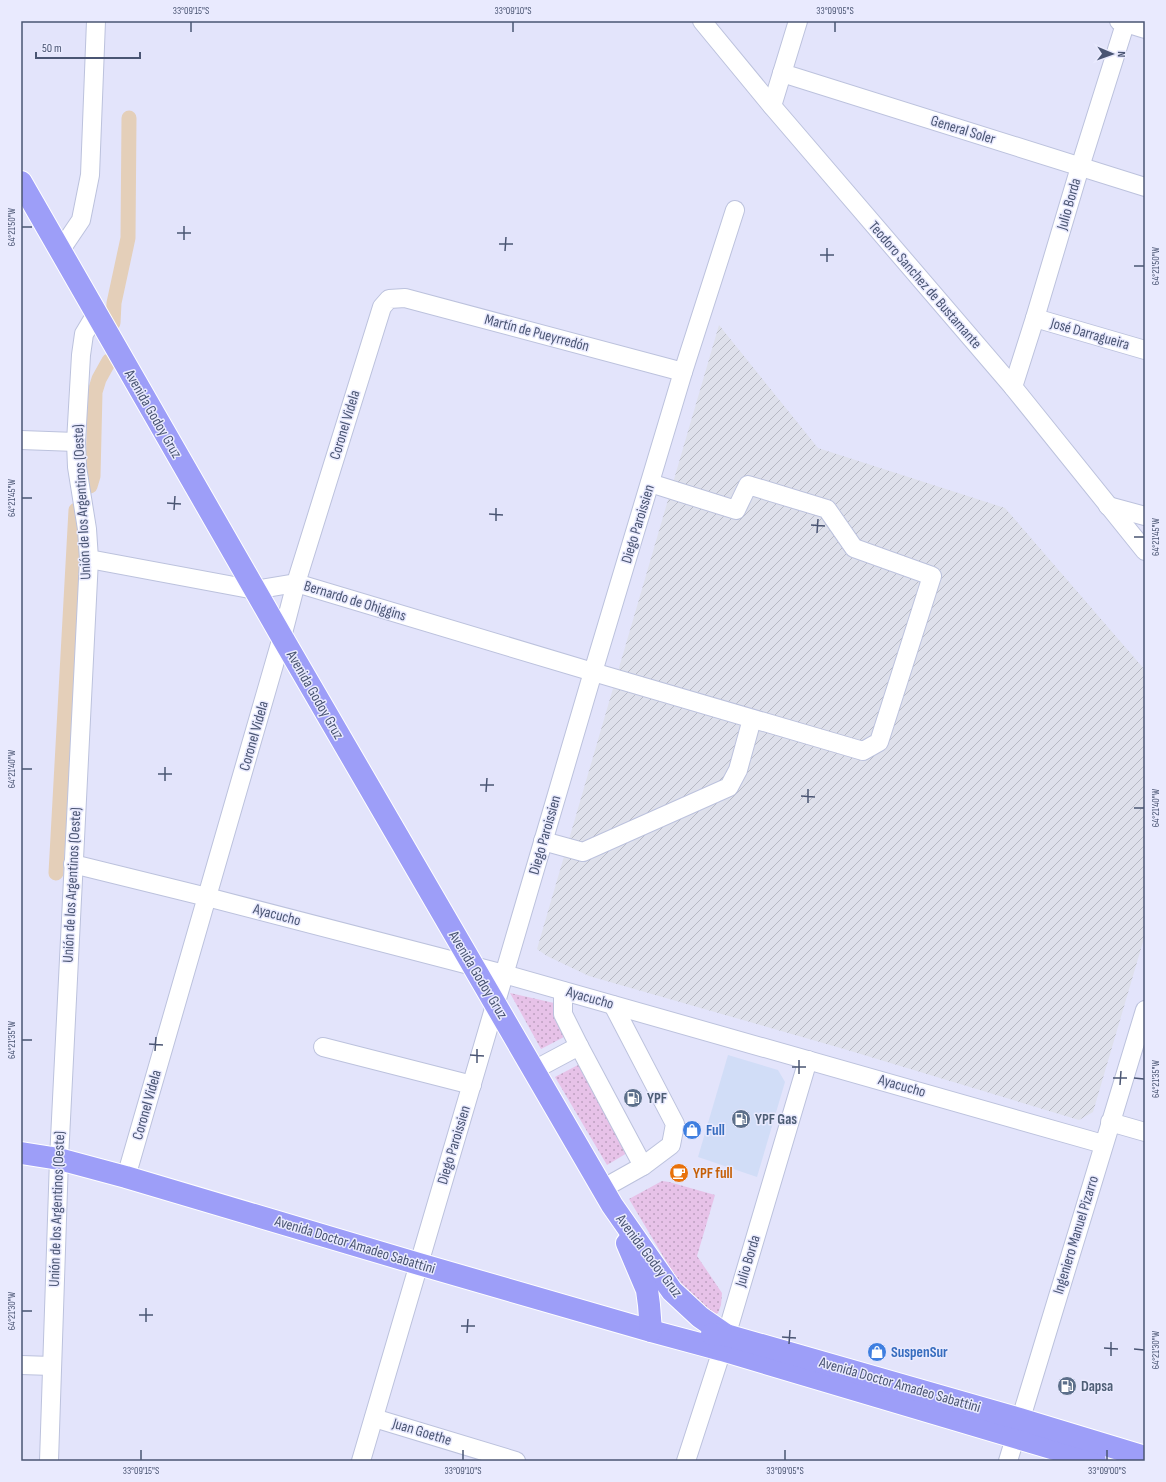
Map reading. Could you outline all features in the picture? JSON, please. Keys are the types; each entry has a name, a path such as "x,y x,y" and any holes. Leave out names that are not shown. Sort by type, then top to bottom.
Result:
{"main road":[{"name":"Avenida Godoy Gruz","path":"21,182 282,638 607,1197 672,1291 700,1317 724,1343"},
{"name":"Avenida Doctor Amadeo Sabattini","path":"21,1153 58,1159 126,1177 651,1331 724,1343 1018,1428 1145,1457"},
{"name":"Avenida Godoy Gruz","path":"607,1197 647,1290 650,1305 651,1331"},
{"name":"Avenida Doctor Amadeo Sabattini","path":"1018,1428 1095,1461"}],"street":[{"path":"60,251 81,220 90,175 96,21"},
{"name":"Teodoro Sanchez de Bustamante","path":"702,21 772,106 1013,387 1145,551"},
{"path":"772,106 798,21"},
{"path":"1124,22 1145,29"},
{"name":"Julio Borda","path":"1013,387 1124,22"},
{"name":"General Soler","path":"782,73 1145,187"},
{"name":"Diego Paroissien","path":"361,1461 593,672 683,372 735,210"},
{"name":"Martín de Pueyrredón","path":"390,299 405,298 683,372"},
{"name":"Coronel Videla","path":"126,1177 282,638 296,583 382,307 390,299"},
{"name":"Unión de los Argentinos (Oeste)","path":"49,1461 58,1159 88,559 87,530 77,467 76,442 81,355 84,334 96,314"},
{"name":"José Darragueira","path":"1035,318 1145,350"},
{"path":"21,440 76,442"},
{"name":"Bernardo de Ohiggins","path":"88,559 255,590 296,583 863,751 879,742 932,576 854,548 827,509 748,485 736,510 650,483"},
{"path":"1108,506 1145,516"},
{"path":"543,841 582,852 730,787 738,770 752,719"},
{"name":"Ayacucho","path":"73,864 472,965 1104,1144"},
{"path":"563,990 563,1014 643,1166"},
{"path":"607,1197 643,1166 671,1145 675,1124 613,1005"},
{"name":"Ingeniero Manuel Pizarro","path":"1008,1461 1145,1010"},
{"path":"534,1070 579,1046"},
{"path":"322,1048 472,1085"},
{"name":"Julio Borda","path":"686,1461 724,1343 808,1060"},
{"path":"1110,1122 1145,1132"},
{"path":"21,1365 52,1366"},
{"name":"Juan Goethe","path":"374,1418 516,1461"}],"shaded area":[{"path":"719,325 818,448 1005,508 1145,670 1145,935 1093,1112 1079,1120 844,1049 589,976 547,956 537,949"},
{"path":"510,993 554,1003 554,1018 564,1037 541,1049"},
{"name":"YPF Gas","path":"728,1055 778,1070 785,1082 757,1177 698,1157"},
{"path":"578,1065 627,1153 607,1165 555,1077"},
{"path":"662,1181 715,1195 697,1256 722,1293 721,1305 718,1313 712,1316 685,1293 629,1199"}],"waterway":[{"path":"113,323 114,303 128,238 129,118"},
{"path":"90,486 93,476 95,392 99,379 109,361"},
{"path":"56,873 76,510"}],"place":[{"name":"YPF","path":"633,1098"},
{"name":"YPF Gas","path":"741,1119"},
{"name":"Full","path":"692,1130"},
{"name":"YPF full","path":"679,1173"},
{"name":"SuspenSur","path":"877,1352"},
{"name":"Dapsa","path":"1067,1386"}]}
